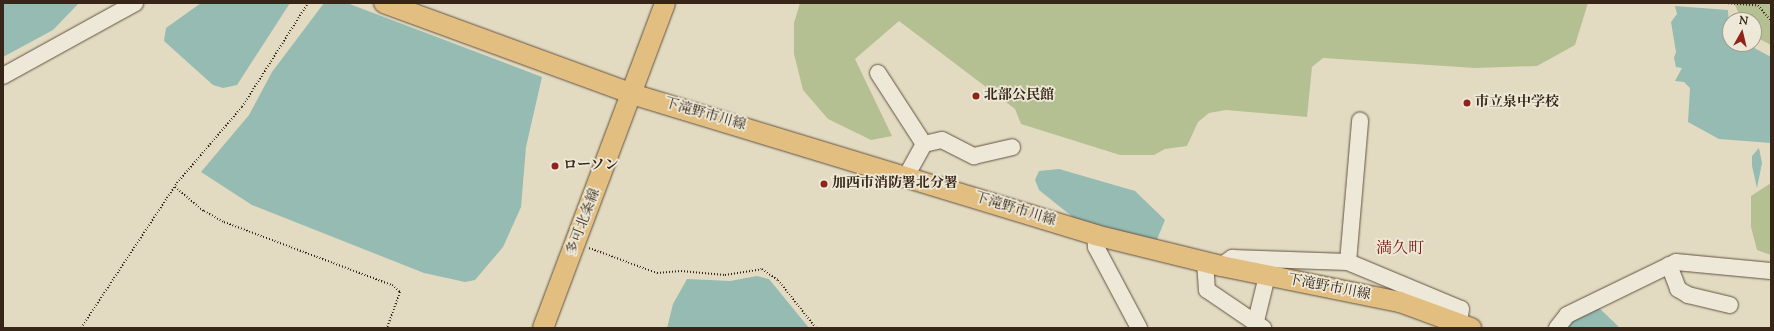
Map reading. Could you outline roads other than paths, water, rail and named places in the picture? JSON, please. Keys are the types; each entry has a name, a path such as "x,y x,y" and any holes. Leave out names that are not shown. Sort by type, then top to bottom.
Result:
{"main road":[{"name":"下滝野市川線","path":"384,3 632,94 906,176 1095,235 1267,276 1400,302 1464,326"},
{"name":"多可北条線","path":"543,328 577,242 665,3"}],"street":[{"path":"3,76 135,3"},
{"path":"878,73 924,144"},
{"path":"1348,262 1360,121"},
{"path":"906,176 924,144 942,140 974,156 1012,147"},
{"path":"1095,235 1096,247 1139,328"},
{"path":"1267,276 1260,324 1207,290 1213,264 1232,258 1348,262 1461,308 1464,326"},
{"path":"1557,328 1567,315 1670,265 1692,261 1771,271"},
{"path":"1670,265 1678,289 1688,295 1730,305"}],"water":[{"path":"3,3 79,3 53,30 3,57"},
{"path":"201,3 290,3 237,85 223,88 213,85 164,41 166,28"},
{"path":"324,3 347,3 542,77 526,147 521,207 503,247 475,280 465,282 424,273 252,205 201,172 249,115 272,72"},
{"path":"1675,6 1728,10 1728,12 1722,12 1722,52 1762,52 1771,57 1771,143 1719,139 1688,122 1690,88 1684,82 1675,81 1682,68 1676,67 1674,58 1676,52 1671,22 1677,14"},
{"path":"1759,148 1762,163 1757,188 1752,166 1752,156"},
{"path":"1059,169 1135,191 1165,220 1156,242 1074,218 1039,190 1035,180 1039,171"},
{"path":"757,276 769,279 809,328 667,328 673,304 687,279 730,281"},
{"path":"1597,306 1620,328 1563,328 1570,319"}],"place":[{"name":"北部公民館","path":"976,96"},
{"name":"市立泉中学校","path":"1467,103"},
{"name":"ローソン","path":"555,166"},
{"name":"加西市消防署北分署","path":"824,184"}],"district":[{"name":"満久町","path":"1400,250"}]}
